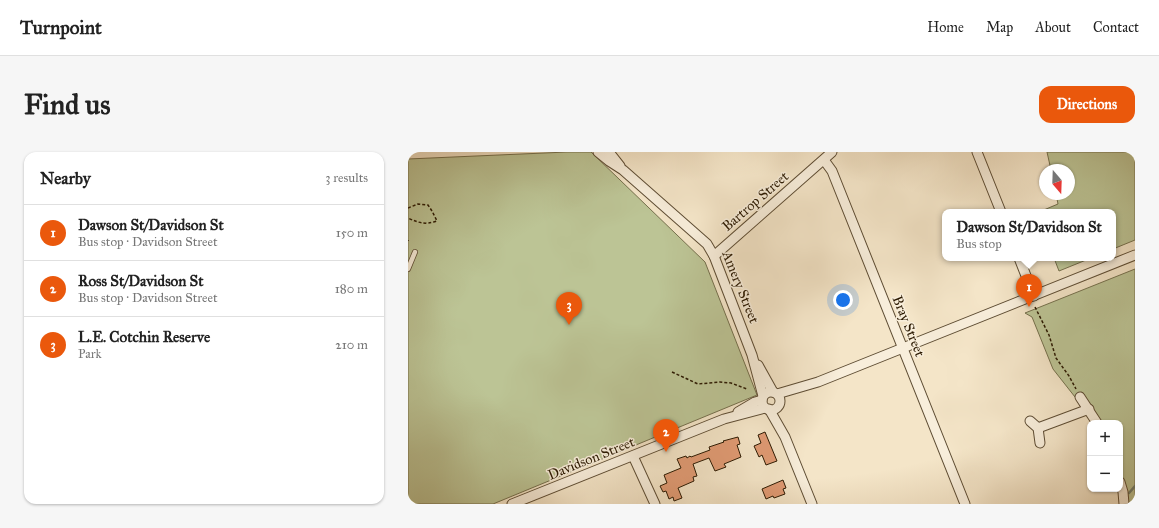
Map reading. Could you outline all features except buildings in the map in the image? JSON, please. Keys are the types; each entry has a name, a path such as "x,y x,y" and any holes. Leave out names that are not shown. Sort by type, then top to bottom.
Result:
{"street":[{"name":"Amery Street","path":"602,152 609,161 623,170 707,244 714,256 752,355 765,403 785,437 812,504"},
{"name":"Bartrop Street","path":"714,256 824,160 831,152"},
{"path":"977,152 1000,209"},
{"name":"Bray Street","path":"824,160 832,171 966,504"},
{"path":"777,398 1135,255"},
{"path":"1020,261 1034,296"},
{"name":"Amery Street","path":"752,355 777,398 785,437"},
{"path":"768,392 777,398 774,409 765,403 768,392"},
{"path":"1080,397 1095,420"},
{"name":"Davidson Street","path":"512,504 765,403"},
{"path":"1038,428 1089,410"},
{"path":"1030,421 1038,428 1040,443"},
{"path":"633,456 655,504"},
{"path":"1123,492 1124,504"}],"lane":[{"path":"408,269 415,252"}],"path":[{"path":"408,208 418,204 428,205 437,221 430,224 422,224 408,218"},
{"path":"1035,307 1049,335 1056,358 1069,376 1080,397"},
{"path":"672,372 698,384 720,382 746,389"}],"green space":[{"path":"591,152 705,262 757,395 493,504 408,504 408,159"},
{"path":"1047,152 1135,152 1135,240 1116,248 1116,209 1046,209 1058,204 1057,200 1075,200 1075,164 1050,164"},
{"path":"1055,261 1084,261 1059,271"},
{"path":"1135,269 1135,504 1128,504 1123,479 1123,420 1100,420 1082,392 1075,397 1053,369 1032,317 1025,313"}],"waterway":[{"path":"1129,493 1135,486"}],"place":[{"name":"Dawson St/Davidson St","path":"1029,307"},
{"name":"L.E. Cotchin Reserve","path":"569,325"},
{"name":"Ross St/Davidson St","path":"666,452"}]}
